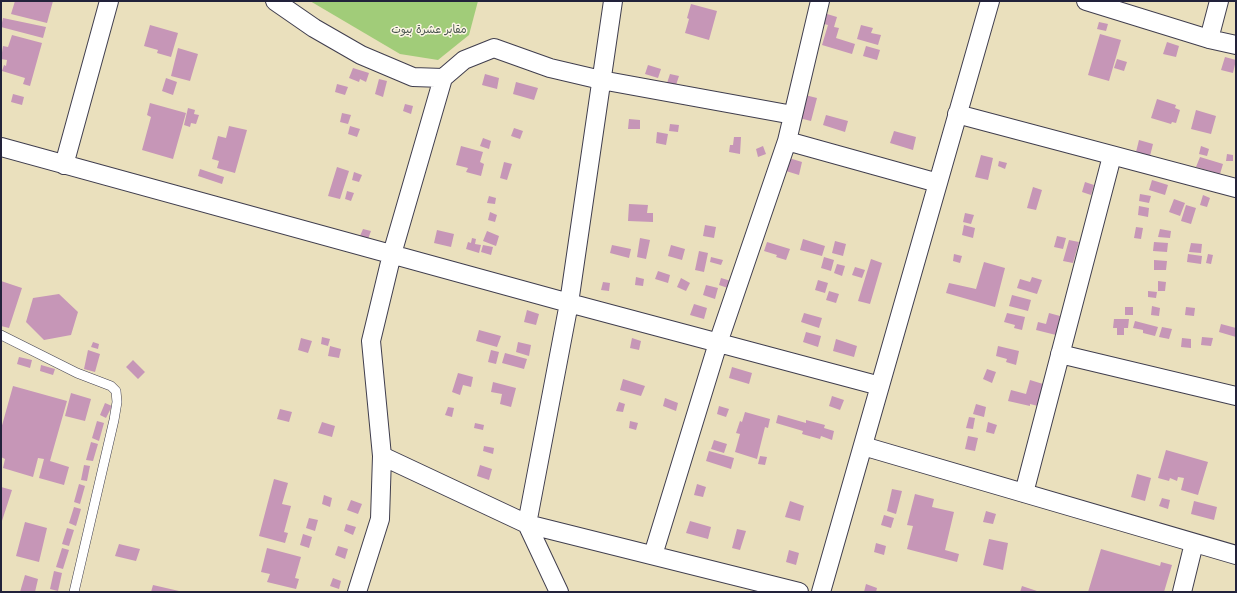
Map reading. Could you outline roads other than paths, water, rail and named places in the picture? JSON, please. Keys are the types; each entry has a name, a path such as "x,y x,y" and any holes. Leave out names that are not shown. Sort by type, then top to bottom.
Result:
{"street":[{"path":"64,165 109,1"},
{"path":"275,1 314,28 361,54 413,78 443,78"},
{"path":"558,592 527,524 569,303 613,1"},
{"path":"653,555 718,343 787,140 820,1"},
{"path":"821,592 990,1"},
{"path":"1086,1 1209,39 1236,45"},
{"path":"1209,39 1219,1"},
{"path":"357,592 380,519 382,456 371,341 392,254 443,78 464,60 494,48 550,68 601,80 793,115"},
{"path":"957,114 1236,188"},
{"path":"787,140 938,183"},
{"path":"1,146 64,165 569,303 880,386"},
{"path":"1024,493 1112,156"},
{"path":"1060,354 1235,393"},
{"path":"863,446 1236,555"},
{"path":"382,456 527,524 799,592"},
{"path":"1182,592 1194,543"}],"lane":[{"path":"1,336 77,372 111,386 116,391 117,402 114,420 74,592"}],"park label":[{"name":"مقابر عشرة بيوت","path":"429,30"}]}
